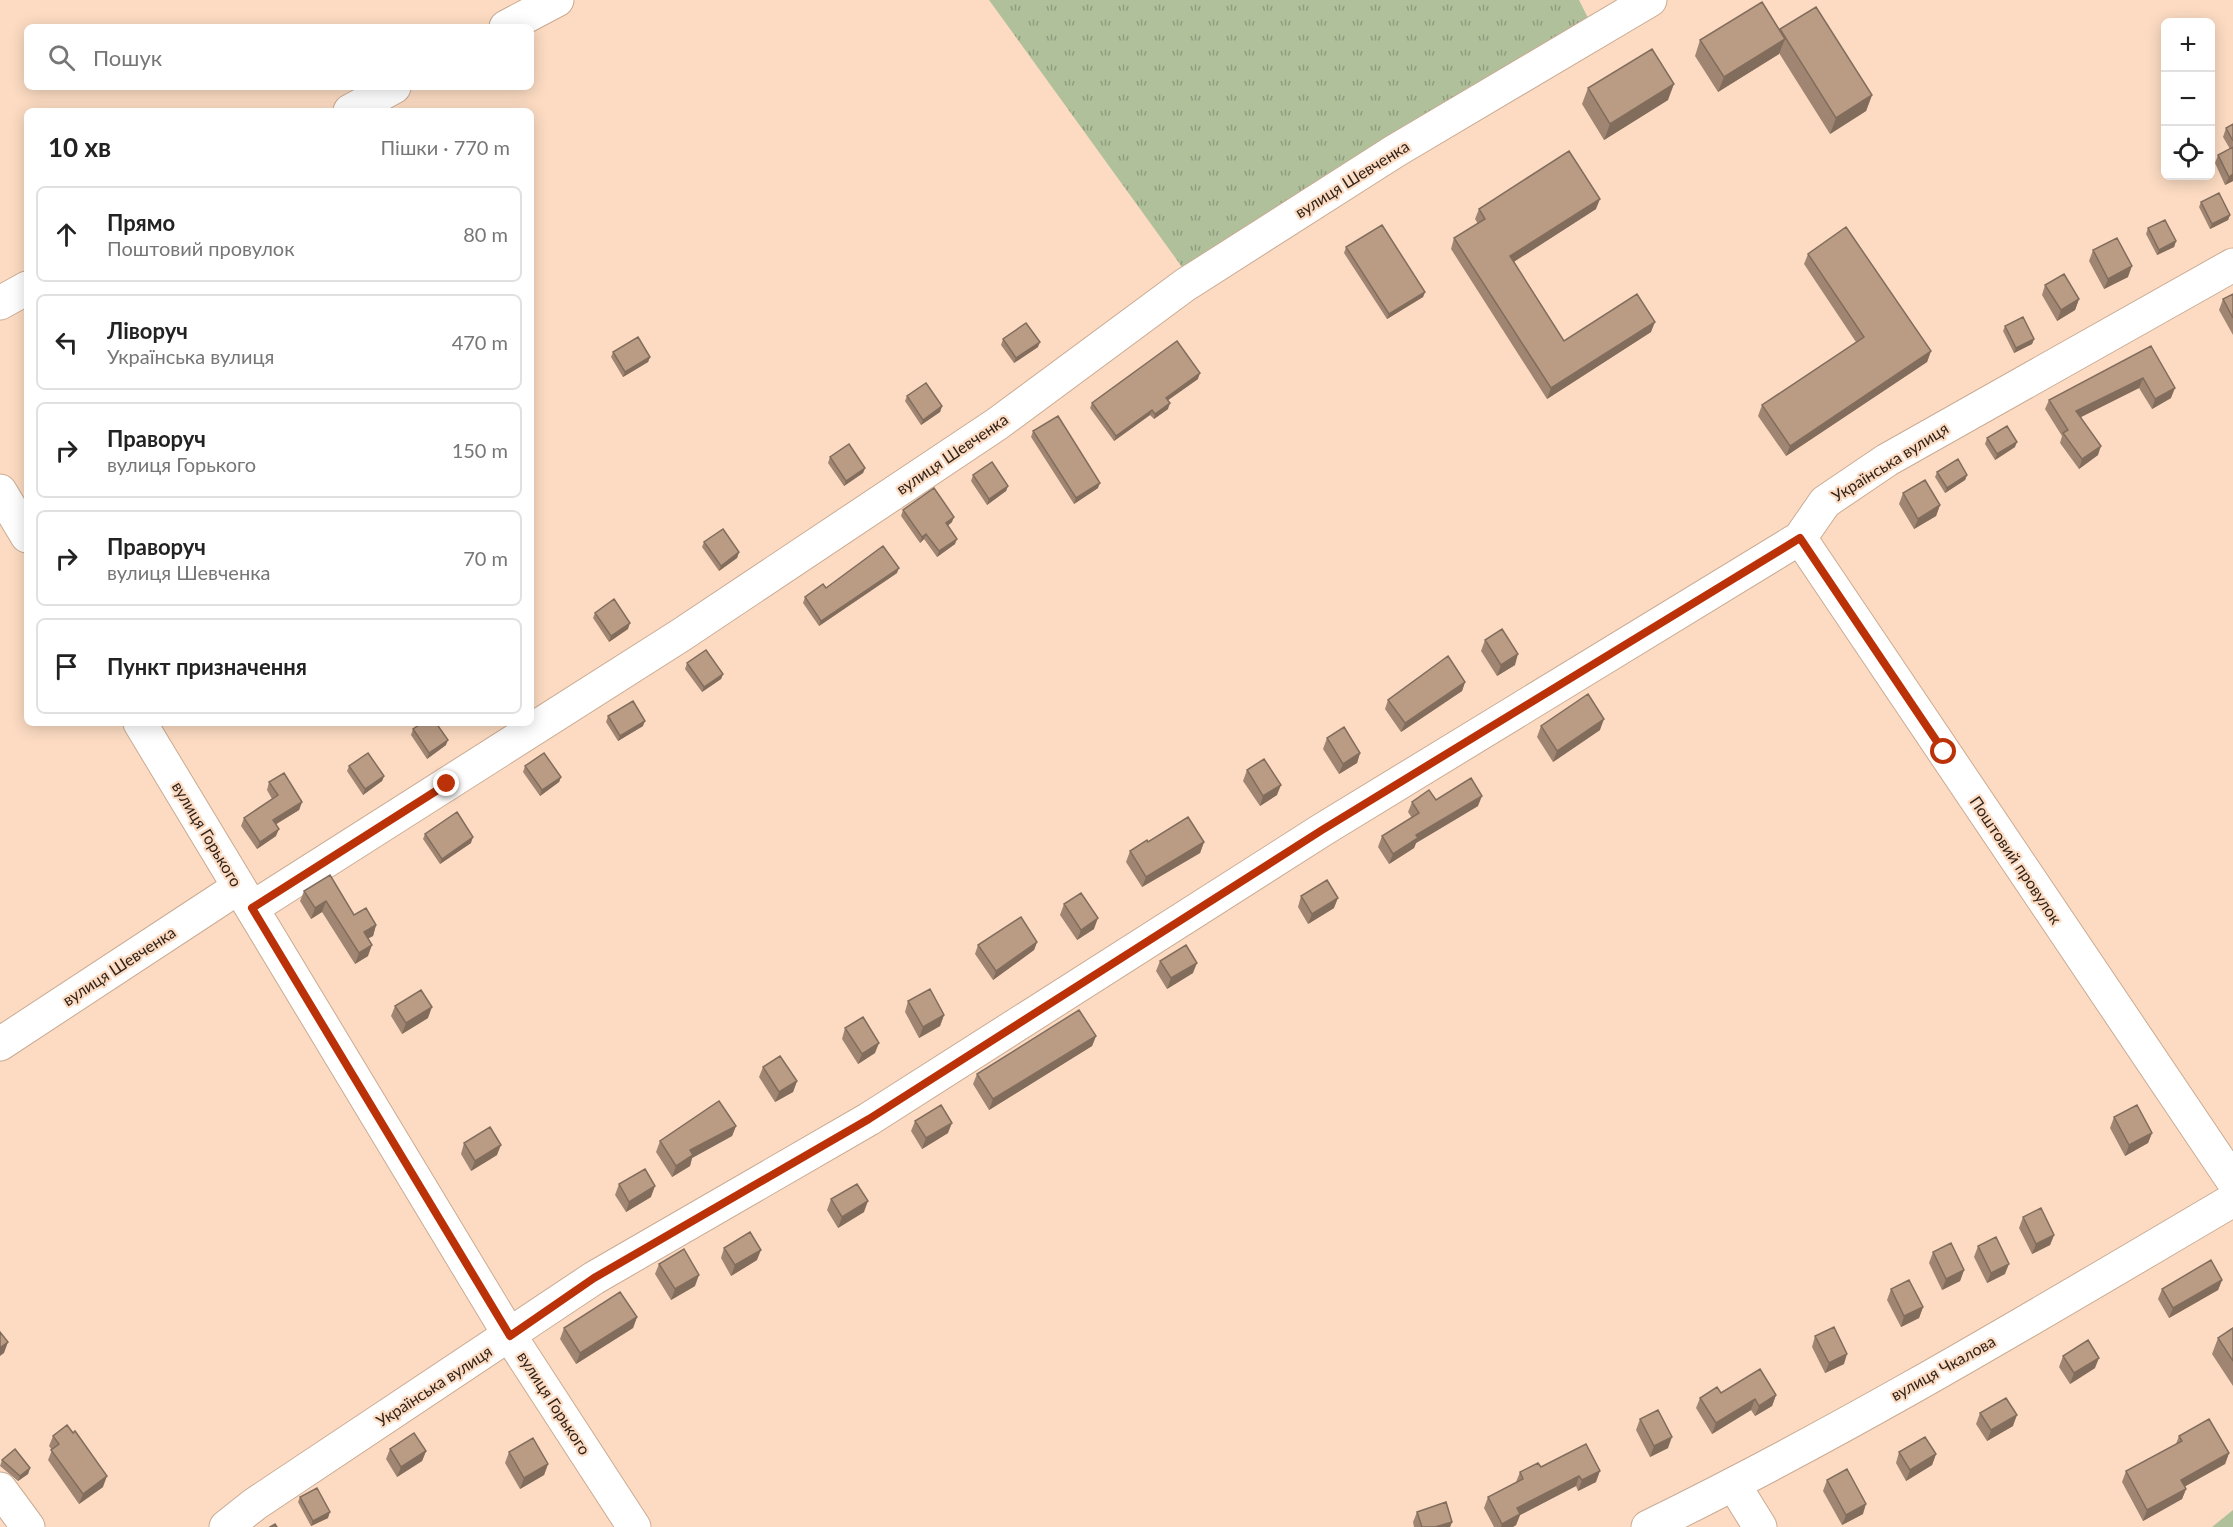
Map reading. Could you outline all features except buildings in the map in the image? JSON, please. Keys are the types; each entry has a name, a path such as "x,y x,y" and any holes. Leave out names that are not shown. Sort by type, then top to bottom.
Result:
{"street":[{"path":"512,24 557,0"},
{"name":"вулиця Шевченка","path":"534,723 681,635 997,424 1185,285 1395,151 1650,0"},
{"path":"356,108 388,90"},
{"name":"Українська вулиця","path":"226,1527 265,1498 594,1278 869,1119 1322,830 1800,538 1825,502 1887,460 2233,265"},
{"path":"0,303 24,290"},
{"path":"0,491 24,531"},
{"name":"Поштовий провулок","path":"1800,538 2233,1181"},
{"name":"вулиця Горького","path":"142,726 510,1336 634,1527"},
{"name":"вулиця Шевченка","path":"0,1044 530,726"},
{"name":"вулиця Чкалова","path":"1648,1527 1734,1485 2029,1319 2233,1200"},
{"path":"1734,1485 1760,1527"},
{"path":"0,1489 28,1527"}],"green space":[{"path":"989,0 1579,0 1589,20 1182,267"},
{"path":"2233,1510 2233,1527 2212,1527"}],"route":[{"path":"447,784 252,908 510,1336 594,1278 869,1119 1322,830 1617,652 1800,538 1944,752"}]}
